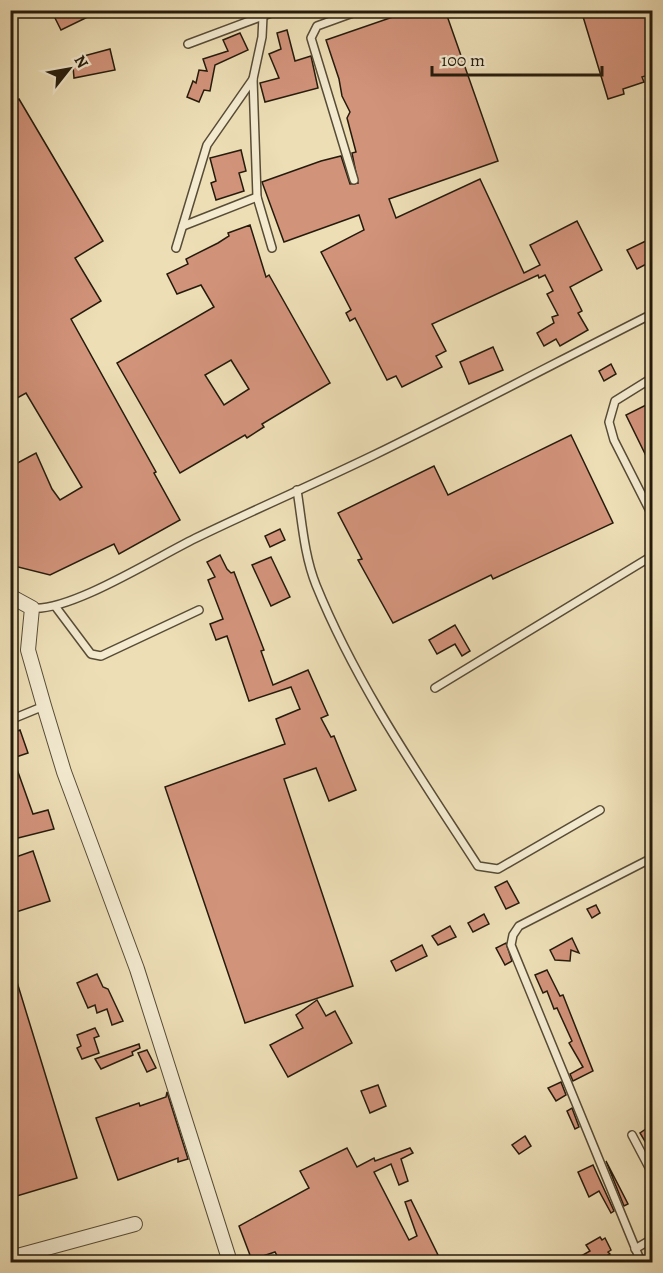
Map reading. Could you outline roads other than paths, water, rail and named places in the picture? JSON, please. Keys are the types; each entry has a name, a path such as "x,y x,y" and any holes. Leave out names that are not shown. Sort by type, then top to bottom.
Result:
{"street":[{"path":"10,596 32,608 28,650 44,706 64,772 137,969 230,1263"},
{"path":"10,1258 135,1224"}],"lane":[{"path":"188,44 279,10"},
{"path":"354,180 311,38 317,26 361,10"},
{"path":"263,16 262,37 253,79 257,198 272,248"},
{"path":"176,248 207,145 253,79"},
{"path":"183,226 257,198"},
{"path":"32,608 55,606 372,456 652,314"},
{"path":"652,378 615,401 609,422 614,440 652,515"},
{"path":"297,490 305,543 315,583 377,711 478,866 488,870 498,869 600,810"},
{"path":"435,688 652,556"},
{"path":"55,606 91,654 101,656 199,610"},
{"path":"10,720 44,706"},
{"path":"641,1263 511,945 513,935 519,926 652,858"},
{"path":"632,1135 652,1173"},
{"path":"636,1248 652,1239"}]}
